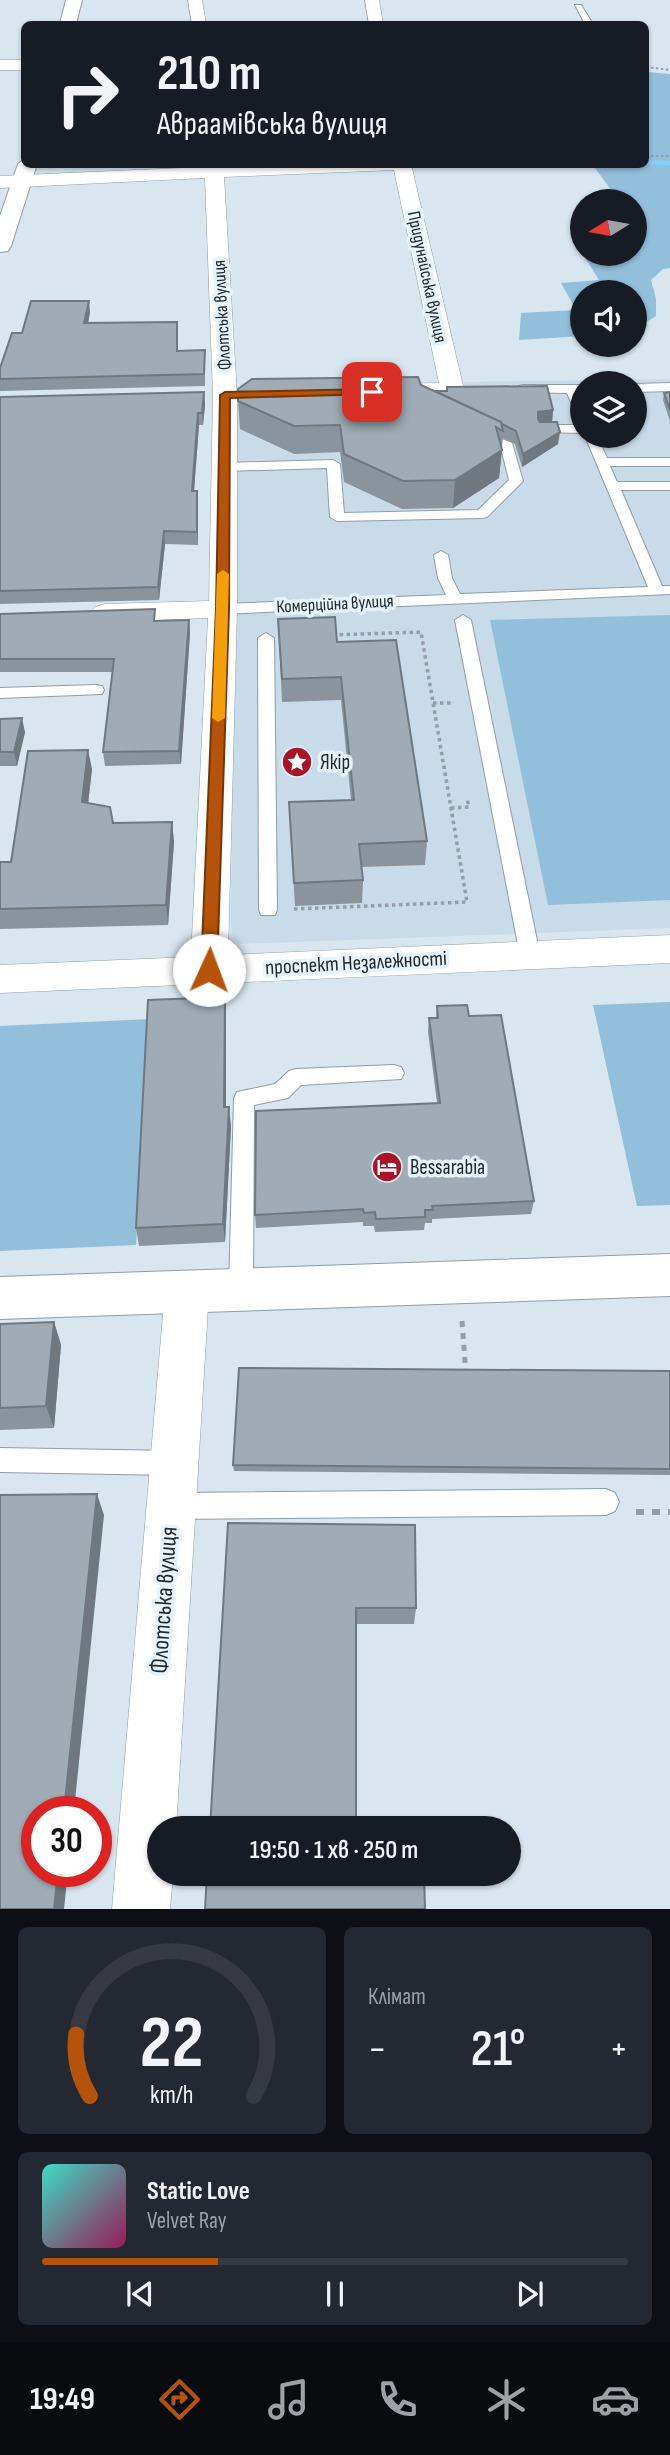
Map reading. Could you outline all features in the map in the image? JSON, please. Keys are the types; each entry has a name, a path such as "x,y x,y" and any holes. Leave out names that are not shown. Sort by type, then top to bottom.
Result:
{"street":[{"path":"69,21 74,0"},
{"path":"195,0 198,21"},
{"path":"372,0 376,21"},
{"path":"0,65 21,65"},
{"path":"0,181 26,173 252,168"},
{"name":"Придунайська вулиця","path":"356,392 423,399 458,390 401,168"},
{"name":"Флотська вулиця","path":"209,970 223,609 224,467 238,395 215,169"},
{"path":"0,246 26,173"},
{"path":"199,395 238,395"},
{"name":"Комерційна вулиця","path":"83,614 223,609"},
{"name":"проспект Незалежності","path":"0,979 670,949"},
{"path":"0,1298 670,1275"},
{"name":"Флотська вулиця","path":"141,1909 187,1291"}],"lane":[{"path":"578,7 587,21"},
{"path":"647,387 670,387"},
{"path":"504,390 570,389"},
{"path":"224,467 333,464 337,517 482,514 516,481 507,446 460,424"},
{"path":"544,429 570,429"},
{"path":"596,448 663,590"},
{"path":"602,462 670,462"},
{"path":"612,486 670,486"},
{"path":"441,555 445,579 455,598"},
{"name":"Комерційна вулиця","path":"223,609 663,590"},
{"path":"463,620 530,955"},
{"path":"266,638 268,910"},
{"path":"0,692 96,690"},
{"path":"241,1289 244,1098 281,1092 296,1077 394,1073"},
{"path":"0,1460 173,1484 606,1502"}],"path":[{"path":"649,67 670,70"},
{"path":"649,156 670,156"},
{"path":"268,910 467,902 421,632 330,635"},
{"path":"433,704 451,703 452,709"},
{"path":"451,808 469,807 468,804"},
{"path":"464,1345 466,1376"}],"shaded area":[{"path":"649,72 670,74 670,268 663,269 651,280 656,299 656,316 647,322 647,280 599,280 590,266 648,266 648,189 610,189 595,168 649,168"},
{"path":"570,282 570,299 561,283"},
{"path":"570,310 570,337 519,340 521,313"},
{"path":"647,379 670,379 670,928 238,944 233,939 231,926 235,404 246,399 463,396 464,382 570,380 570,448 647,448"},
{"path":"670,615 670,900 548,905 490,620"},
{"path":"670,1002 670,1205 637,1206 593,1005"},
{"path":"150,1019 136,1245 0,1251 0,1026"}],"building":[{"path":"31,301 89,301 84,323 177,322 177,351 205,350 204,374 0,379 0,368 12,333 22,333"},
{"path":"418,377 421,385 501,422 503,431 496,427 502,450 455,480 403,481 344,454 340,425 294,426 238,401 238,389 252,379"},
{"path":"547,386 553,410 538,412 538,419 540,422 557,422 560,432 523,454 516,431 435,391 447,391 447,387"},
{"path":"204,392 202,413 198,413 192,491 197,491 197,532 164,531 158,587 0,591 0,397"},
{"path":"670,392 670,410 664,393"},
{"path":"155,609 154,621 189,620 179,751 103,752 114,659 0,659 0,614"},
{"path":"335,617 337,642 396,640 427,841 359,844 363,880 294,883 289,802 354,800 341,677 282,679 278,619"},
{"path":"22,718 14,752 0,752 0,719"},
{"path":"88,750 82,802 110,807 113,823 172,822 166,905 0,909 0,862 11,862 28,751"},
{"path":"225,997 224,1107 229,1107 223,1224 136,1228 148,1000"},
{"name":"Bessarabia","path":"467,1005 469,1016 501,1015 534,1201 432,1206 433,1210 425,1210 425,1217 376,1219 375,1212 364,1213 363,1209 255,1215 256,1111 440,1103 429,1018 438,1018 437,1006"},
{"path":"54,1322 46,1406 0,1408 0,1324"},
{"path":"239,1368 670,1371 670,1469 233,1465"},
{"path":"97,1494 66,1796 21,1796 21,1887 56,1887 54,1909 0,1909 0,1495"},
{"path":"228,1523 415,1525 416,1608 356,1608 356,1816 211,1816"},
{"path":"206,1886 424,1886 425,1909 205,1909"}],"waterway":[{"path":"649,162 670,163"}],"slow traffic":[{"path":"218,718 223,574"}],"place":[{"name":"Якір","path":"297,762"},
{"name":"Bessarabia","path":"387,1167"}],"route":[{"path":"209,970 223,609 225,395 372,392"}]}
